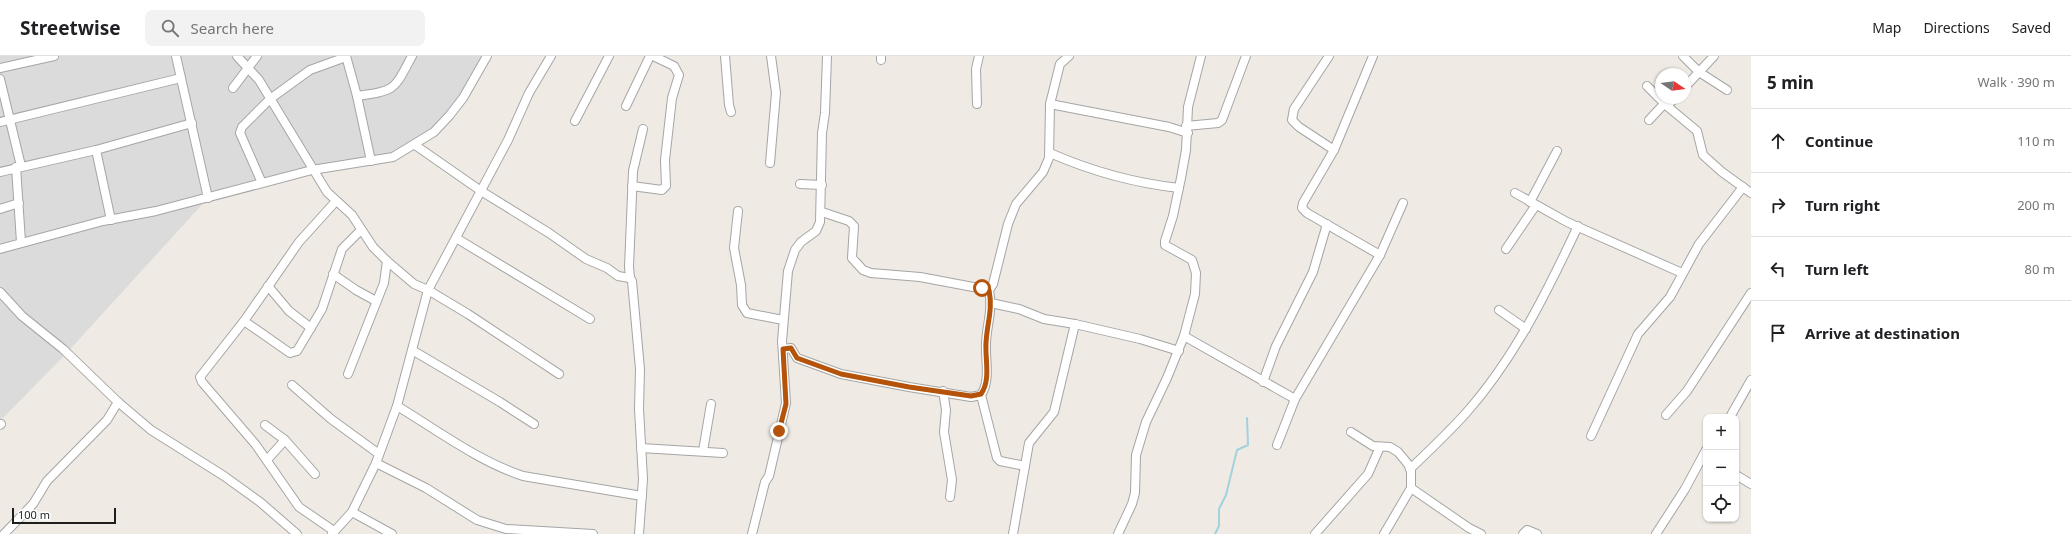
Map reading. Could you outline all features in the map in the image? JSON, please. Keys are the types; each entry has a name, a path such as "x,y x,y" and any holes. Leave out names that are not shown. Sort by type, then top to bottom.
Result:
{"street":[{"path":"0,68 54,56"},
{"path":"176,56 208,198"},
{"path":"237,56 249,68 270,99 312,170 327,192 352,215 373,247 387,261 414,284 428,290 560,374"},
{"path":"233,88 257,56"},
{"path":"262,183 240,130 270,99 310,70 346,56 357,96 371,161"},
{"path":"357,96 382,92 397,85 411,56"},
{"path":"0,249 21,242 208,198 312,170 393,157 415,145 434,132 449,116 463,98 487,56"},
{"path":"336,201 299,242 244,321 200,377 202,382 256,445 299,507 333,532 352,512 376,463 397,406 428,290 508,140 529,93 551,56"},
{"path":"575,122 609,56"},
{"path":"626,106 652,56 674,66 679,75 672,98 665,160 666,186 662,190 632,186"},
{"path":"725,56 729,105 731,112"},
{"path":"770,163 776,93 771,56"},
{"path":"752,534 765,482 769,476 786,404 783,320 786,286 795,250 801,242 816,231 822,212 822,133 825,113 827,56"},
{"path":"977,104 976,69 979,56"},
{"path":"783,349 791,348 797,358 841,374 909,387 971,396 981,394 985,388 987,374 986,342 991,303 989,290 993,284 1008,224 1016,204 1043,172 1050,153 1050,104 1060,64 1069,56"},
{"path":"1118,534 1132,504 1136,454 1146,422 1179,351 1194,294 1196,273 1192,260 1170,248 1166,245 1165,241 1173,216 1179,188 1191,89 1201,56"},
{"path":"1050,104 1187,130 1218,123 1222,120 1246,56"},
{"path":"1329,56 1294,109 1292,120 1299,127 1334,150"},
{"path":"1373,56 1334,150 1303,203 1302,208 1380,255"},
{"path":"1683,56 1699,72 1726,90"},
{"path":"1691,81 1714,56"},
{"path":"0,122 181,78"},
{"path":"0,79 19,167 21,242"},
{"path":"1647,86 1666,105 1697,131 1703,155 1751,193"},
{"path":"1649,120 1666,105"},
{"path":"0,172 96,150 192,123"},
{"path":"639,534 643,479 639,409 640,369 632,281 630,278 633,171 643,129"},
{"path":"415,145 481,192 549,233 586,259 607,268 618,276 630,278"},
{"path":"96,150 111,220"},
{"path":"1506,249 1533,203 1557,152"},
{"path":"1050,153 1092,170 1143,183 1179,188"},
{"path":"800,184 822,185"},
{"path":"1591,436 1638,334 1670,297 1699,244 1743,188"},
{"path":"1515,193 1578,226 1682,273"},
{"path":"1277,445 1294,399 1380,255 1403,203"},
{"path":"0,209 19,204"},
{"path":"738,210 734,248 741,285 742,305 747,313 783,320"},
{"path":"822,212 849,221 854,226 852,258 862,270 871,273 920,276 989,290"},
{"path":"1262,382 1276,346 1313,272 1327,224"},
{"path":"1410,469 1466,413 1507,358 1526,329 1578,226"},
{"path":"244,321 290,352 294,353 322,309 342,249 361,230"},
{"path":"456,238 590,319"},
{"path":"348,374 384,283 387,261"},
{"path":"333,274 356,290 376,301"},
{"path":"268,286 289,311 311,328"},
{"path":"0,292 22,316 63,349 118,402 151,430 224,476 260,502 296,534"},
{"path":"1666,415 1687,391 1751,293"},
{"path":"991,303 1019,309 1049,320 1075,324 1140,339 1179,351"},
{"path":"1499,310 1526,329"},
{"path":"1013,534 1029,443 1054,412 1075,324"},
{"path":"1184,336 1294,399"},
{"path":"412,350 534,424"},
{"path":"1732,414 1748,392 1751,380"},
{"path":"292,385 331,419 379,454"},
{"path":"943,391 946,410 944,432 952,480 950,497"},
{"path":"981,394 997,458 1000,461 1024,466"},
{"path":"4,534 32,504 47,481 107,420 118,402"},
{"path":"703,451 711,404"},
{"path":"397,406 488,460 523,476 642,496"},
{"path":"265,425 285,440 315,474"},
{"path":"1352,432 1366,443 1380,447 1390,447 1398,452 1408,464 1410,469 1411,488 1384,534"},
{"path":"267,460 285,440"},
{"path":"1315,534 1364,480 1380,447"},
{"path":"641,448 723,453"},
{"path":"1656,534 1703,458"},
{"path":"376,463 426,488 477,520 506,529 526,531 548,530 594,534"},
{"path":"1739,477 1751,484"},
{"path":"1411,488 1468,531 1481,534"},
{"path":"352,512 392,534"},
{"path":"1523,534 1527,530 1537,534"}],"shaded area":[{"path":"0,56 487,56 449,116 393,157 313,171 208,198 63,357 0,421"}],"waterway":[{"path":"1215,534 1219,526 1219,509 1226,495 1237,450 1248,445 1247,418"}],"route":[{"path":"779,431 786,404 783,349 791,348 795,352 797,358 841,374 926,390 943,391 971,396 981,394 985,388 987,374 986,342 992,308 989,290 982,288"}]}
